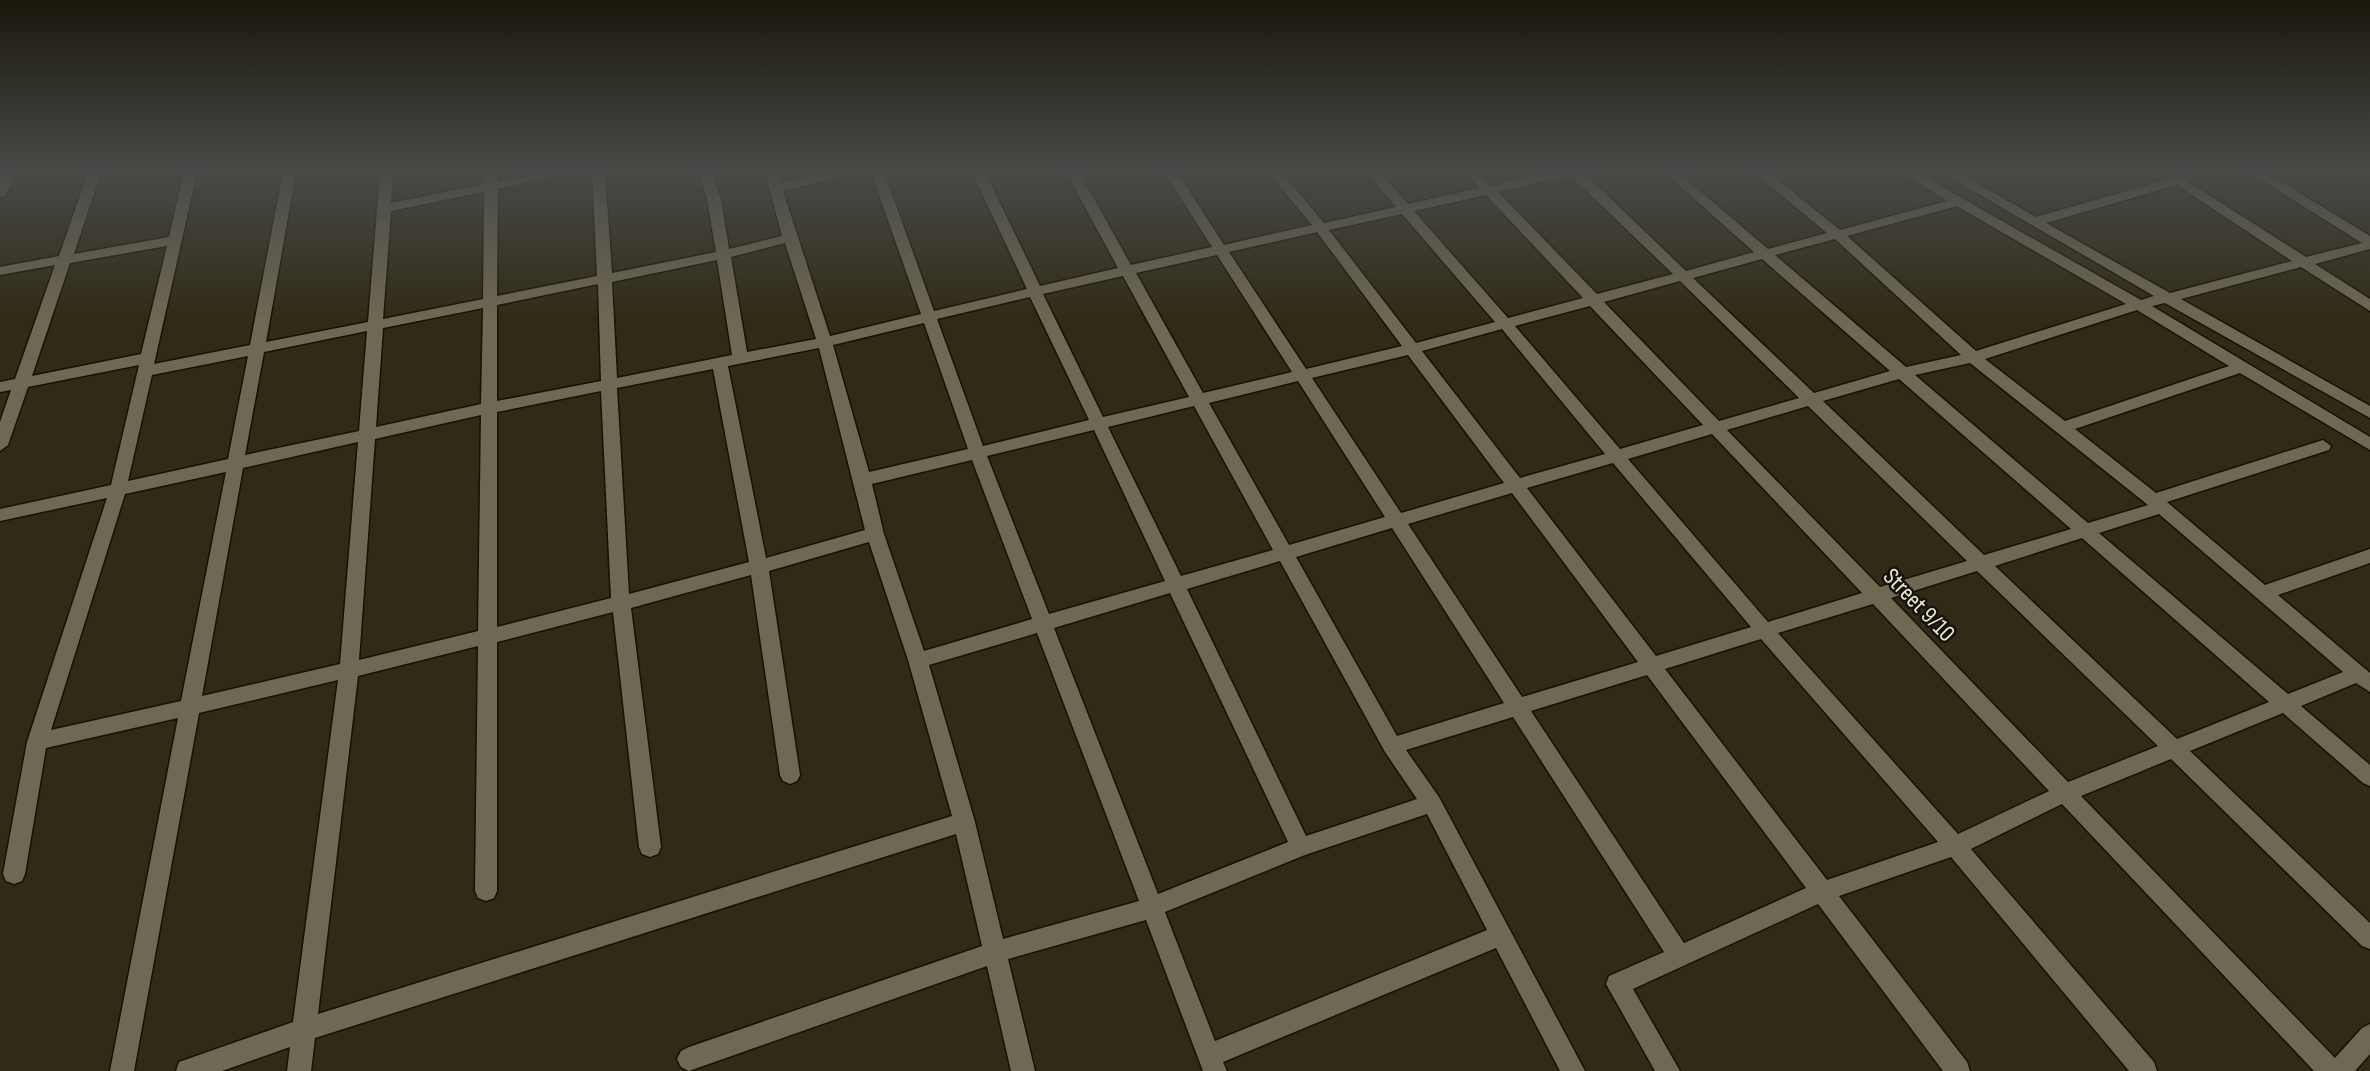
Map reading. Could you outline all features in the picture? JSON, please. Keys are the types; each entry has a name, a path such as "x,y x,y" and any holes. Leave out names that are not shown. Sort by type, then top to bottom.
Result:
{"street":[{"path":"0,445 78,222"},
{"path":"14,874 37,742 118,489 179,222"},
{"path":"122,1071 281,222"},
{"path":"299,1071 349,669 384,222"},
{"path":"486,891 491,222"},
{"path":"602,222 621,603 650,847"},
{"path":"717,222 740,357"},
{"path":"786,222 825,342 875,534 918,660 964,822 1023,1071"},
{"path":"895,222 978,454 1212,1064 1502,935"},
{"path":"1002,222 1301,847"},
{"path":"1100,222 1392,746 1432,803 1573,1071"},
{"path":"1202,222 1679,955"},
{"path":"1316,222 1958,1071"},
{"path":"0,515 489,408 825,342 1035,291 1348,222"},
{"path":"1416,222 1765,631 1955,846 2145,1071"},
{"name":"Street 9/10","path":"1519,222 2331,1071"},
{"path":"1626,222 2370,938"},
{"path":"1728,222 2370,777"},
{"path":"1822,222 1973,357 2158,504 2364,679"},
{"path":"863,480 1411,349 1885,222"},
{"path":"1993,222 2370,444"},
{"path":"2034,222 2370,414"},
{"path":"2242,222 2370,306"},
{"path":"2336,222 2370,243"},
{"path":"0,387 259,348 722,255 790,238"},
{"path":"0,271 175,240"},
{"path":"918,660 1902,373 1973,357 2138,305 2370,243"},
{"path":"719,361 759,567 790,775"},
{"path":"2062,428 2239,368"},
{"path":"1392,746 2085,531 2323,446"},
{"path":"37,742 488,637 875,534"},
{"path":"2263,593 2370,556"},
{"path":"1668,1071 1617,984 1821,892 1955,846 2065,793 2285,704 2364,679"},
{"path":"689,1059 996,952 1150,908 1301,847 1432,803"},
{"path":"188,1071 304,1030 964,822"},
{"path":"2339,1071 2370,1036"}]}
